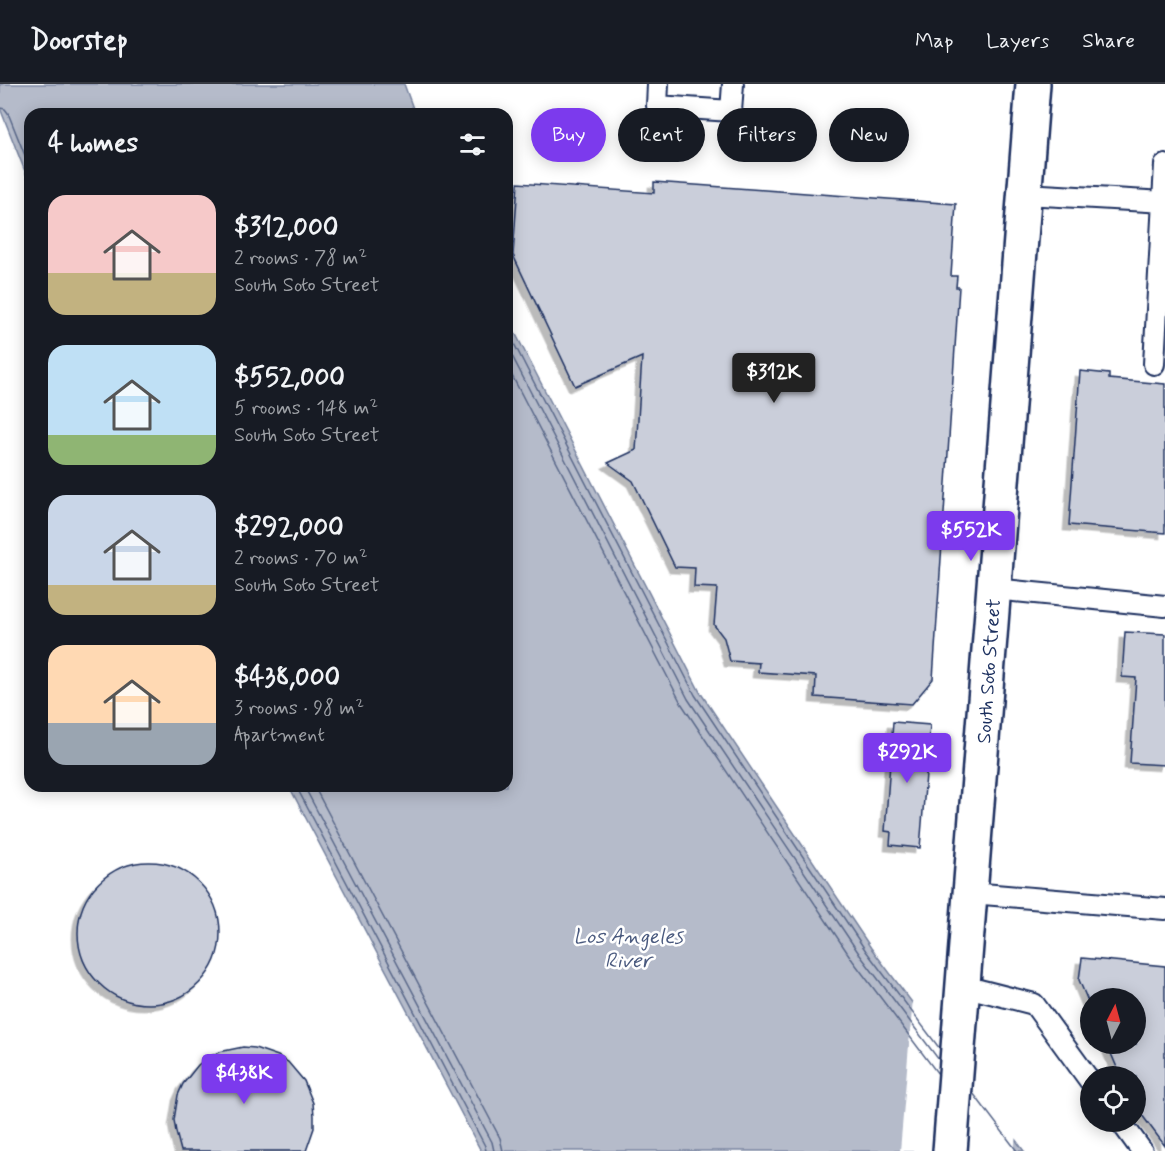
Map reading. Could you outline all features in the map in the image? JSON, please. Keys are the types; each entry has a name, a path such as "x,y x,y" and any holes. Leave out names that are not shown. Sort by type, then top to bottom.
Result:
{"main road":[{"name":"South Soto Street","path":"950,1151 1033,84"}],"lane":[{"path":"658,84 657,106 731,111 733,84"},
{"path":"1154,364 1165,165"},
{"path":"1025,194 1164,202"},
{"path":"994,589 1165,606"},
{"path":"971,893 1165,909"},
{"path":"963,986 1034,1004 1080,1067"},
{"path":"1128,1132 1142,1151"}],"water":[{"path":"0,84 404,84 413,108 24,108 24,169 0,108"},
{"name":"Los Angeles River","path":"513,329 700,692 871,948 1024,1151 481,1151 292,792 513,792"}],"pier":[{"path":"913,998 1016,1135 1014,1151 900,1151"}],"building":[{"path":"654,182 956,204 951,276 957,276 956,287 959,287 933,679 912,704 815,697 816,676 758,672 759,663 730,661 724,638 714,625 717,588 694,587 695,568 675,567 633,481 608,463 636,450 642,357 575,386 513,255 518,183 654,193"},
{"path":"1080,371 1109,374 1109,379 1165,384 1165,533 1069,525"},
{"path":"1125,632 1165,634 1165,765 1130,763 1136,678 1122,677"},
{"path":"893,722 930,725 920,848 890,845 891,832 885,831"},
{"path":"149,862 176,867 199,883 215,906 220,933 215,960 199,983 176,999 149,1004 122,999 99,983 83,960 78,933 83,906 99,883 122,867"},
{"path":"1082,958 1165,966 1165,1146 1146,1120 1146,1066 1116,1066 1111,1054 1146,1054 1146,988 1082,988 1079,980"},
{"path":"243,1047 255,1048 278,1056 288,1062 304,1081 313,1103 314,1116 314,1128 306,1151 181,1151 174,1120 178,1095 183,1084 198,1065 207,1058 219,1052"}]}
